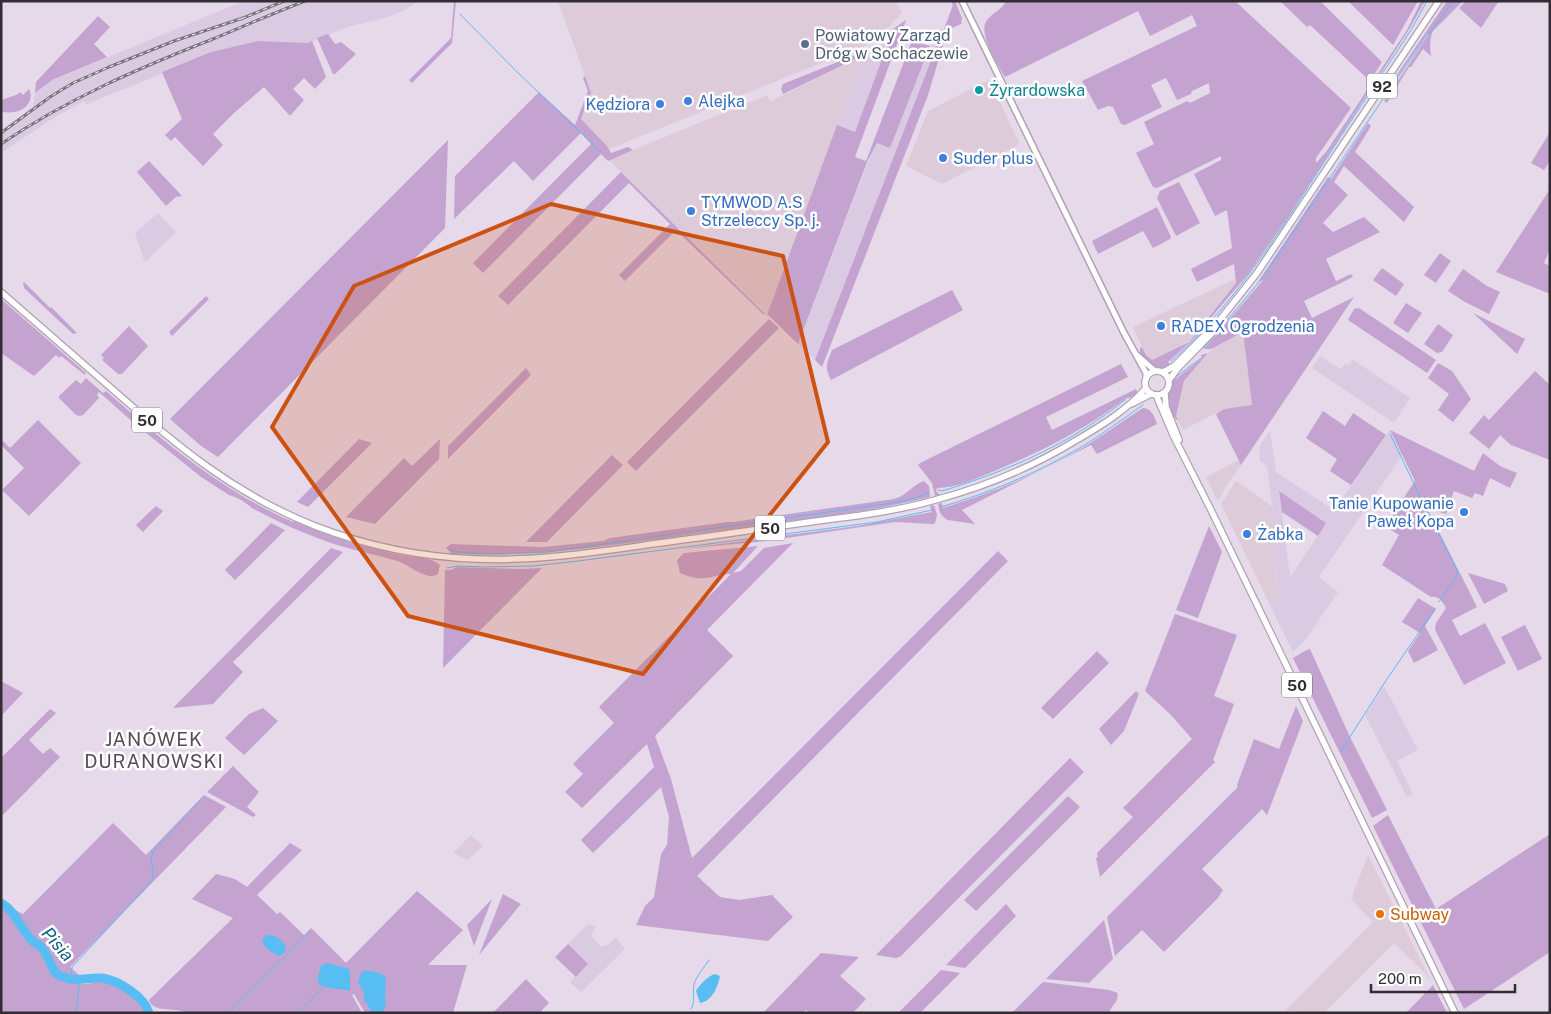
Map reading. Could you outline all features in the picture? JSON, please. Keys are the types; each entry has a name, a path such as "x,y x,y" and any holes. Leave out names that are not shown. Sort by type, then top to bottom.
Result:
{"main road":[{"path":"962,1 1146,373 1146,388"},
{"name":"92","path":"1162,372 1174,366 1219,321 1257,273 1439,1"},
{"name":"50","path":"1,292 162,433 234,486 273,507 328,531 389,548 442,557 501,560 562,556 854,516 911,506 984,484 1033,464 1089,433 1129,405 1146,388 1154,395 1181,449 1456,1013"},
{"name":"92","path":"1169,380 1213,332 1219,321"},
{"path":"1134,351 1155,371 1167,375 1169,380"},
{"path":"1146,379 1155,371"},
{"name":"50","path":"1169,380 1170,385 1165,393 1166,407 1181,449"},
{"name":"50","path":"1129,405 1154,395 1165,393"}],"highlighted area":[{"path":"551,204 783,256 828,442 643,674 408,616 272,427 354,286"}],"shaded area":[{"path":"244,1 419,1 403,11 385,18 347,27 309,43 258,41 211,52 86,105 84,101 55,117 1,153 1,130 33,107 35,93 52,80"},
{"path":"454,1 456,1 452,43 412,83 409,80 451,38"},
{"path":"558,1 896,1 902,13 879,37 866,45 609,149 581,119 591,93"},
{"path":"951,1 955,1 962,18 961,24 934,36 936,32 944,29 953,5"},
{"path":"1006,1 1235,1 1351,108 1316,158 1316,163 1326,152 1407,30 1421,1 1425,1 1410,28 1288,217 1249,273 1193,339 1168,362 1171,366 1161,369 1153,367 1146,361 1140,353 1140,348 1142,347 1146,355 1152,360 1189,342 1236,283 1234,264 1197,282 1191,269 1232,248 1227,210 1215,216 1194,174 1221,160 1221,156 1157,188 1153,187 1136,153 1154,144 1144,122 1187,101 1190,103 1210,93 1209,83 1177,100 1166,78 1151,85 1162,107 1125,125 1121,124 1113,107 1108,106 1098,110 1082,81 1197,26 1192,15 1150,36 1138,11 1005,77 986,40 985,26 989,17 1002,7"},
{"path":"1280,1 1320,1 1382,62 1370,81 1310,25 1307,27"},
{"path":"1348,1 1418,1 1393,45"},
{"path":"1447,1 1463,1 1433,31 1430,40 1431,56 1423,49 1411,67 1409,67 1387,103 1384,101 1428,34 1396,76"},
{"path":"1466,1 1499,1 1481,28 1459,8"},
{"path":"98,16 110,27 94,44 107,57 52,80 35,93 36,82"},
{"path":"906,20 855,157 866,161 915,33 917,37 915,42 930,46 890,148 877,143 867,162 798,344 767,315 837,125 855,132 893,29"},
{"path":"328,34 335,44 341,42 356,54 335,74 333,74 317,38"},
{"path":"890,37 855,132 837,125 864,55 877,49"},
{"path":"258,41 308,43 312,41 326,77 315,89 304,78 293,89 304,100 290,116 264,87 213,134 223,145 203,166 175,137 171,141 165,135 182,119 162,72 211,52"},
{"path":"944,42 928,95 822,367 815,360 937,45"},
{"path":"937,45 815,360 798,344 868,162 877,143 890,147 930,46"},
{"path":"865,51 864,55 783,94 781,89 783,84"},
{"path":"864,55 767,315 609,160 767,95 771,101"},
{"path":"585,76 591,93 581,119 607,146 611,153 628,147 633,150 608,161 601,154 483,273 473,263 591,144 581,133 533,181 514,161 454,219 455,176 539,92 575,125 588,91 583,78"},
{"path":"989,80 1020,144 942,184 906,166 928,111"},
{"path":"29,89 31,93 30,101 22,110 1,112 1,100 20,92 23,95"},
{"path":"1368,123 1371,126 1355,152 1414,207 1404,222 1344,166 1334,182 1348,195 1323,223 1333,232 1364,217 1380,232 1326,259 1336,281 1351,274 1353,277 1304,301 1312,318 1354,297 1241,465 1216,414 1224,409 1252,405 1243,332 1211,349 1204,349 1263,280 1258,282 1328,177 1331,179"},
{"path":"1550,132 1550,161 1544,170 1531,163"},
{"path":"448,140 445,228 218,457 201,446 170,419"},
{"path":"149,161 182,196 176,197 166,206 137,172"},
{"path":"621,172 765,314 676,230 625,281 619,275 670,224 629,183 508,305 498,296"},
{"path":"1179,182 1200,223 1176,236 1157,198 1160,191"},
{"path":"1550,189 1550,249 1544,263 1550,266 1550,294 1496,272"},
{"path":"1157,207 1171,237 1170,239 1153,248 1143,231 1098,254 1092,241"},
{"path":"158,213 176,232 146,261 135,233"},
{"path":"1440,253 1451,261 1436,283 1424,275"},
{"path":"1382,268 1404,284 1396,296 1373,280"},
{"path":"1463,269 1487,286 1500,292 1489,314 1448,291"},
{"path":"1235,279 1236,283 1188,342 1152,360 1146,355 1133,327"},
{"path":"24,282 77,333 73,334 24,288"},
{"path":"952,290 963,310 831,380 827,365 832,350"},
{"path":"206,296 209,299 172,336 169,332"},
{"path":"1,299 86,373 85,375 61,356 59,358 56,355 34,376 1,353"},
{"path":"1406,303 1422,313 1408,333 1393,323"},
{"path":"1359,308 1436,360 1427,373 1348,320 1354,309"},
{"path":"1473,313 1525,339 1517,354"},
{"path":"769,319 779,328 636,471 627,462"},
{"path":"1438,324 1453,335 1442,352 1437,353 1424,344"},
{"path":"129,326 148,346 122,374 118,374 102,360 104,358 101,355"},
{"path":"1243,332 1252,406 1224,409 1183,430 1176,416 1184,381 1213,348"},
{"path":"1208,353 1184,381 1176,416 1179,421 1169,410 1168,394 1172,380 1202,358 1201,355"},
{"path":"1320,356 1341,369 1345,363 1349,365 1352,359 1410,398 1394,423 1312,368"},
{"path":"1438,363 1452,371 1471,399 1453,422 1438,410 1449,394 1428,378"},
{"path":"1121,364 1128,377 1046,417 1052,430 1136,389 1138,394 1126,398 1095,420 1045,448 972,480 958,485 937,488 936,491 940,495 935,496 932,483 918,465 920,463"},
{"path":"526,368 531,375 448,459 448,446"},
{"path":"1535,371 1550,385 1550,460 1511,445 1500,435 1489,449 1469,433 1484,415 1489,420"},
{"path":"86,378 103,393 106,391 195,464 242,496 267,510 293,522 349,542 392,553 433,560 440,565 438,574 428,576 397,561 337,545 293,528 252,508 201,477 135,424 99,392 97,395 99,398 83,415 76,415 59,396 76,380 81,384"},
{"path":"1143,408 1151,411 1157,424 1097,454 1091,445 962,510 975,524 948,520 941,514 938,504 942,503 943,508 1027,477 1084,447"},
{"path":"1323,411 1345,426 1353,413 1386,435 1351,485 1330,471 1337,459 1306,438"},
{"path":"38,420 81,463 29,516 2,490 24,468 1,445 1,439 10,448"},
{"path":"1390,430 1402,455 1319,577 1338,592 1306,639 1293,652 1271,607 1279,595 1271,537 1276,534 1267,466 1260,461 1259,447 1270,431 1276,472 1334,510","holes":["1279,492 1326,523 1291,576 1290,576"]},
{"path":"1390,430 1474,471 1483,453 1500,466 1517,473 1510,488 1490,478 1483,496 1475,493 1472,498 1454,491 1446,514 1427,508 1477,607 1452,620 1460,636 1485,623 1506,663 1464,685 1435,630 1436,623 1446,608 1443,603 1438,598 1431,597 1382,565 1399,535 1385,526 1415,481"},
{"path":"359,439 372,443 308,507 297,502"},
{"path":"440,439 439,459 375,524 346,517 404,458 412,466"},
{"path":"612,455 623,465 547,542 526,542"},
{"path":"1239,460 1241,465 1218,501 1206,477"},
{"path":"924,481 929,486 930,497 820,518 549,552 484,555 451,554 446,548 451,544 543,547 603,541 610,538 894,499"},
{"path":"1236,481 1272,506 1276,534 1275,570 1279,595 1271,607 1221,504"},
{"path":"1279,491 1326,523 1318,536 1282,512"},
{"path":"934,505 937,515 933,524 895,522 766,541 682,549 857,526 932,512 930,506"},
{"path":"156,506 163,511 143,532 136,525"},
{"path":"271,523 285,530 235,580 225,570"},
{"path":"1209,526 1222,552 1198,618 1176,610"},
{"path":"793,543 707,630 733,656 655,736 671,779 692,858 998,551 1008,561 697,876 720,897 739,900 772,895 793,917 768,941 636,925 645,906 654,897 661,854 667,845 669,817 661,787 593,853 581,840 654,767 647,744 582,808 565,792 583,774 573,764 614,723 599,707 731,574 695,578 680,573 677,560 684,553 758,546 733,573 741,571 764,548"},
{"path":"331,548 343,552 233,662 243,672 213,704 173,708"},
{"path":"457,567 542,568 443,668 445,570"},
{"path":"1468,573 1505,584 1508,591 1484,604"},
{"path":"1418,598 1436,609 1425,626 1438,650 1414,663 1408,651 1420,633 1402,622"},
{"path":"1175,614 1237,635 1214,696 1234,704 1213,760 1215,762 1100,877 1096,858 1098,857 1097,853 1133,817 1123,808 1192,739 1171,715 1145,691"},
{"path":"1525,625 1542,659 1518,671 1501,637"},
{"path":"1310,649 1350,737 1387,810 1372,818 1293,658"},
{"path":"1097,651 1109,663 1053,719 1041,708"},
{"path":"1,681 23,693 1,716"},
{"path":"1384,686 1418,750 1397,761 1413,794 1407,797 1365,715"},
{"path":"1136,691 1139,694 1124,731 1111,745 1099,729"},
{"path":"1296,706 1303,721 1267,815 1262,809 1202,869 1223,890 1217,899 1164,952 1142,930 1115,956 1107,917 1238,787 1237,785 1254,739 1279,749"},
{"path":"263,708 278,721 244,755 225,738 249,714"},
{"path":"50,709 56,713 29,740 43,754 50,748 60,757 1,817 1,758"},
{"path":"1070,758 1084,772 901,956 896,958 876,955"},
{"path":"233,766 259,792 247,807 256,815 253,817 207,792"},
{"path":"204,795 226,807 70,967 80,976 60,973 48,952 36,941 13,909 23,914 113,823 146,855"},
{"path":"1068,796 1080,807 976,911 964,900"},
{"path":"1388,815 1436,909 1550,834 1550,952 1464,1009 1373,826"},
{"path":"471,835 483,846 468,860 453,853"},
{"path":"290,843 302,850 257,895 277,914 280,912 304,935 311,928 346,963 417,891 463,930 428,965 467,965 453,1013 365,1013 354,994 352,995 362,1013 187,1013 155,1007 151,1004 149,1000 233,918 192,899 216,874 235,879 247,887"},
{"path":"1368,855 1433,985 1423,971 1394,943 1324,1013 1285,1011 1373,922 1351,899"},
{"path":"503,894 521,904 479,955"},
{"path":"492,899 474,946 467,925"},
{"path":"1006,904 1016,916 965,968 946,965"},
{"path":"1,905 31,943 40,949 51,967 50,970 54,974 76,984 102,981 112,984 143,1005 144,1013 1,1013"},
{"path":"1104,920 1113,959 1089,983 1046,979"},
{"path":"588,924 596,926 591,936 601,947 609,944 616,937 625,949 581,992 570,982 588,964 568,944"},
{"path":"568,944 588,964 576,977 555,957"},
{"path":"821,953 859,957 840,976 866,999 853,1013 810,1013 806,1010 803,1013 763,1013"},
{"path":"941,970 960,973 920,1013 898,1013"},
{"path":"526,979 549,1003 539,1013 493,1013"},
{"path":"1043,982 1109,990 1118,993 1117,1000 1108,1013 1012,1013"},
{"path":"1433,985 1447,1013 1406,1013"}],"water":[{"path":"267,935 276,936 286,946 284,953 279,956 266,947 262,940"},
{"path":"327,963 349,969 350,990 323,986 318,982 321,966"},
{"path":"362,971 374,972 386,977 386,1005 382,1013 372,1013 364,1001 364,992 358,982"},
{"path":"715,974 720,976 716,989 708,999 700,1003 696,991 704,981"}],"waterway":[{"path":"1171,361 1213,319 1268,248 1411,30 1427,1"},
{"path":"1204,348 1264,276 1393,84 1453,1"},
{"path":"460,14 516,71 601,152"},
{"path":"1176,377 1201,358"},
{"path":"938,490 942,491 967,483 1038,454 1084,429 1126,399"},
{"path":"941,507 976,496 1060,459 1102,434 1143,405"},
{"path":"1390,434 1457,570 1456,577 1439,602"},
{"path":"450,550 492,554 548,552 894,503 929,492"},
{"path":"447,568 458,566 533,566 578,561 877,522 932,510"},
{"path":"1341,751 1435,609"},
{"path":"71,979 72,967 151,882 153,878 151,860 153,852 202,798"},
{"name":"Pisia","path":"1,903 11,911 29,937 42,948 57,974 72,979 102,978 116,982 137,995 149,1013"},
{"path":"228,1013 310,931"},
{"path":"691,1009 695,982 709,960"},
{"path":"76,1013 80,980"},
{"path":"298,1013 324,986"}],"railway":[{"path":"241,19 284,1"},
{"path":"1,144 52,113 104,86 158,61 305,1"},
{"path":"1,133 50,97 73,83 174,41 246,17"}],"place":[{"name":"Powiatowy Zarząd Dróg w Sochaczewie","path":"805,44"},
{"name":"Żyrardowska","path":"979,90"},
{"name":"Alejka","path":"688,101"},
{"name":"Kędziora","path":"660,104"},
{"name":"Suder plus","path":"943,158"},
{"name":"TYMWOD A.S Strzeleccy Sp. j.","path":"691,211"},
{"name":"RADEX Ogrodzenia","path":"1161,326"},
{"name":"Tanie Kupowanie Paweł Kopa","path":"1464,512"},
{"name":"Żabka","path":"1247,534"},
{"name":"Subway","path":"1380,914"}],"district":[{"name":"JANÓWEK DURANOWSKI","path":"154,750"}]}
